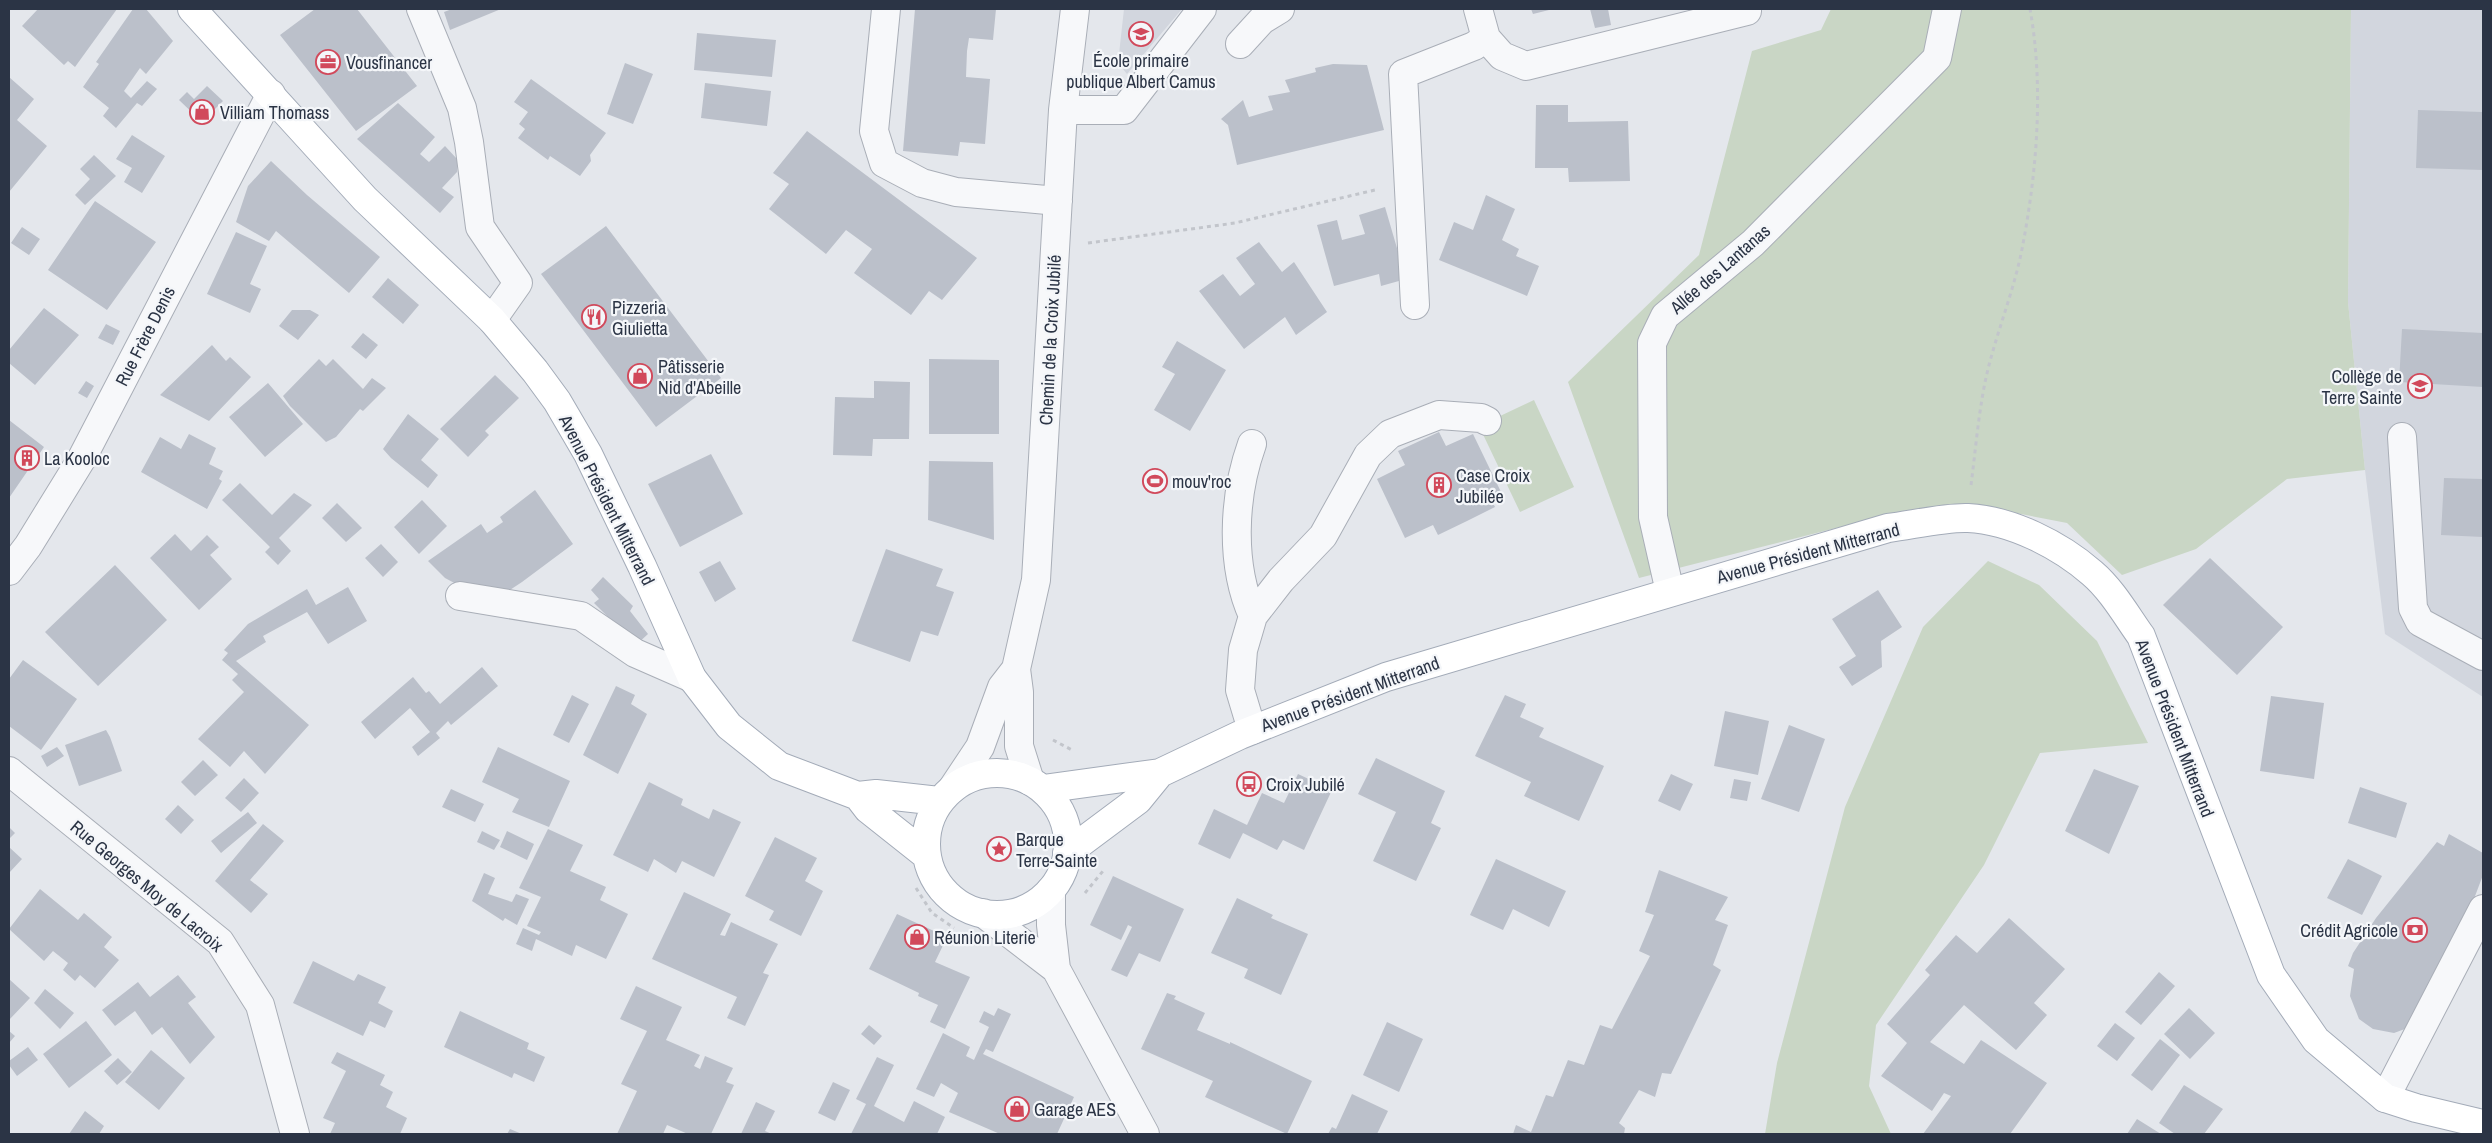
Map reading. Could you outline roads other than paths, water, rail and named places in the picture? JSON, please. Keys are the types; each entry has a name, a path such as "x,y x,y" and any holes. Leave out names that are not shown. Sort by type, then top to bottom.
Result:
{"main road":[{"name":"Avenue Président Mitterrand","path":"192,9 365,199 492,320 535,371 557,401 588,454 642,566 692,678 729,726 779,766 858,796 876,794 946,795"},
{"name":"Avenue Président Mitterrand","path":"1037,785 1160,773 1252,730 1386,677 1888,528 1968,518 2016,527 2055,547 2093,573 2120,605 2141,636 2270,976 2316,1040 2385,1098 2416,1108 2483,1124"},
{"path":"990,773 1011,774 1037,785 1055,803 1063,818 1068,835 1067,853 1062,873 1051,890 1032,906 1008,914 983,913 963,906 945,894 933,876 926,855 926,836 930,818 946,795 970,778 990,773"},
{"name":"Avenue Président Mitterrand","path":"1067,853 1138,800 1160,773"},
{"name":"Avenue Président Mitterrand","path":"858,796 868,809 926,855"}],"street":[{"path":"421,9 462,108 469,142 480,227 518,283 492,320"},
{"path":"886,9 874,131 884,163 922,183 956,192 1058,201"},
{"name":"Chemin de la Croix Jubilé","path":"1037,785 1018,746 1019,692 1016,669 1036,580 1063,110 1075,9"},
{"path":"1063,110 1124,110 1202,9"},
{"path":"1240,44 1262,20 1280,9"},
{"path":"1478,9 1486,38 1502,56 1526,66 1747,11"},
{"name":"Allée des Lantanas","path":"1670,592 1654,517 1652,344 1665,316 1753,243 1937,58 1947,9"},
{"path":"1415,305 1403,74 1474,46 1486,38"},
{"name":"Rue Frère Denis","path":"9,571 28,546 81,460 270,94"},
{"path":"1252,730 1240,690 1244,650 1253,616 1281,580 1323,536 1368,455 1390,434 1439,415 1481,418 1487,421"},
{"path":"2402,438 2413,608 2420,622 2483,656"},
{"path":"1252,444 1244,469 1239,495 1238,550 1244,596 1253,616"},
{"path":"460,596 580,616 635,653 692,678"},
{"name":"Chemin de la Croix Jubilé","path":"946,795 980,748 1002,687 1016,669"},
{"name":"Rue Georges Moy de Lacroix","path":"9,771 220,942 260,1005 295,1134"},
{"path":"1051,890 1051,925 1056,968 1145,1134"},
{"path":"2385,1098 2483,909"},
{"path":"983,913 1056,968"}],"place":[{"name":"École primaire publique Albert Camus","path":"1141,34"},
{"name":"Vousfinancer","path":"328,62"},
{"name":"Villiam Thomass","path":"202,112"},
{"name":"Pizzeria Giulietta","path":"594,317"},
{"name":"Pâtisserie Nid d'Abeille","path":"640,376"},
{"name":"Collège de Terre Sainte","path":"2420,386"},
{"name":"La Kooloc","path":"27,458"},
{"name":"mouv'roc","path":"1155,481"},
{"name":"Case Croix Jubilée","path":"1439,485"},
{"name":"Croix Jubilé","path":"1249,784"},
{"name":"Barque Terre-Sainte","path":"999,849"},
{"name":"Crédit Agricole","path":"2415,930"},
{"name":"Réunion Literie","path":"917,937"},
{"name":"Garage AES","path":"1017,1109"}]}
